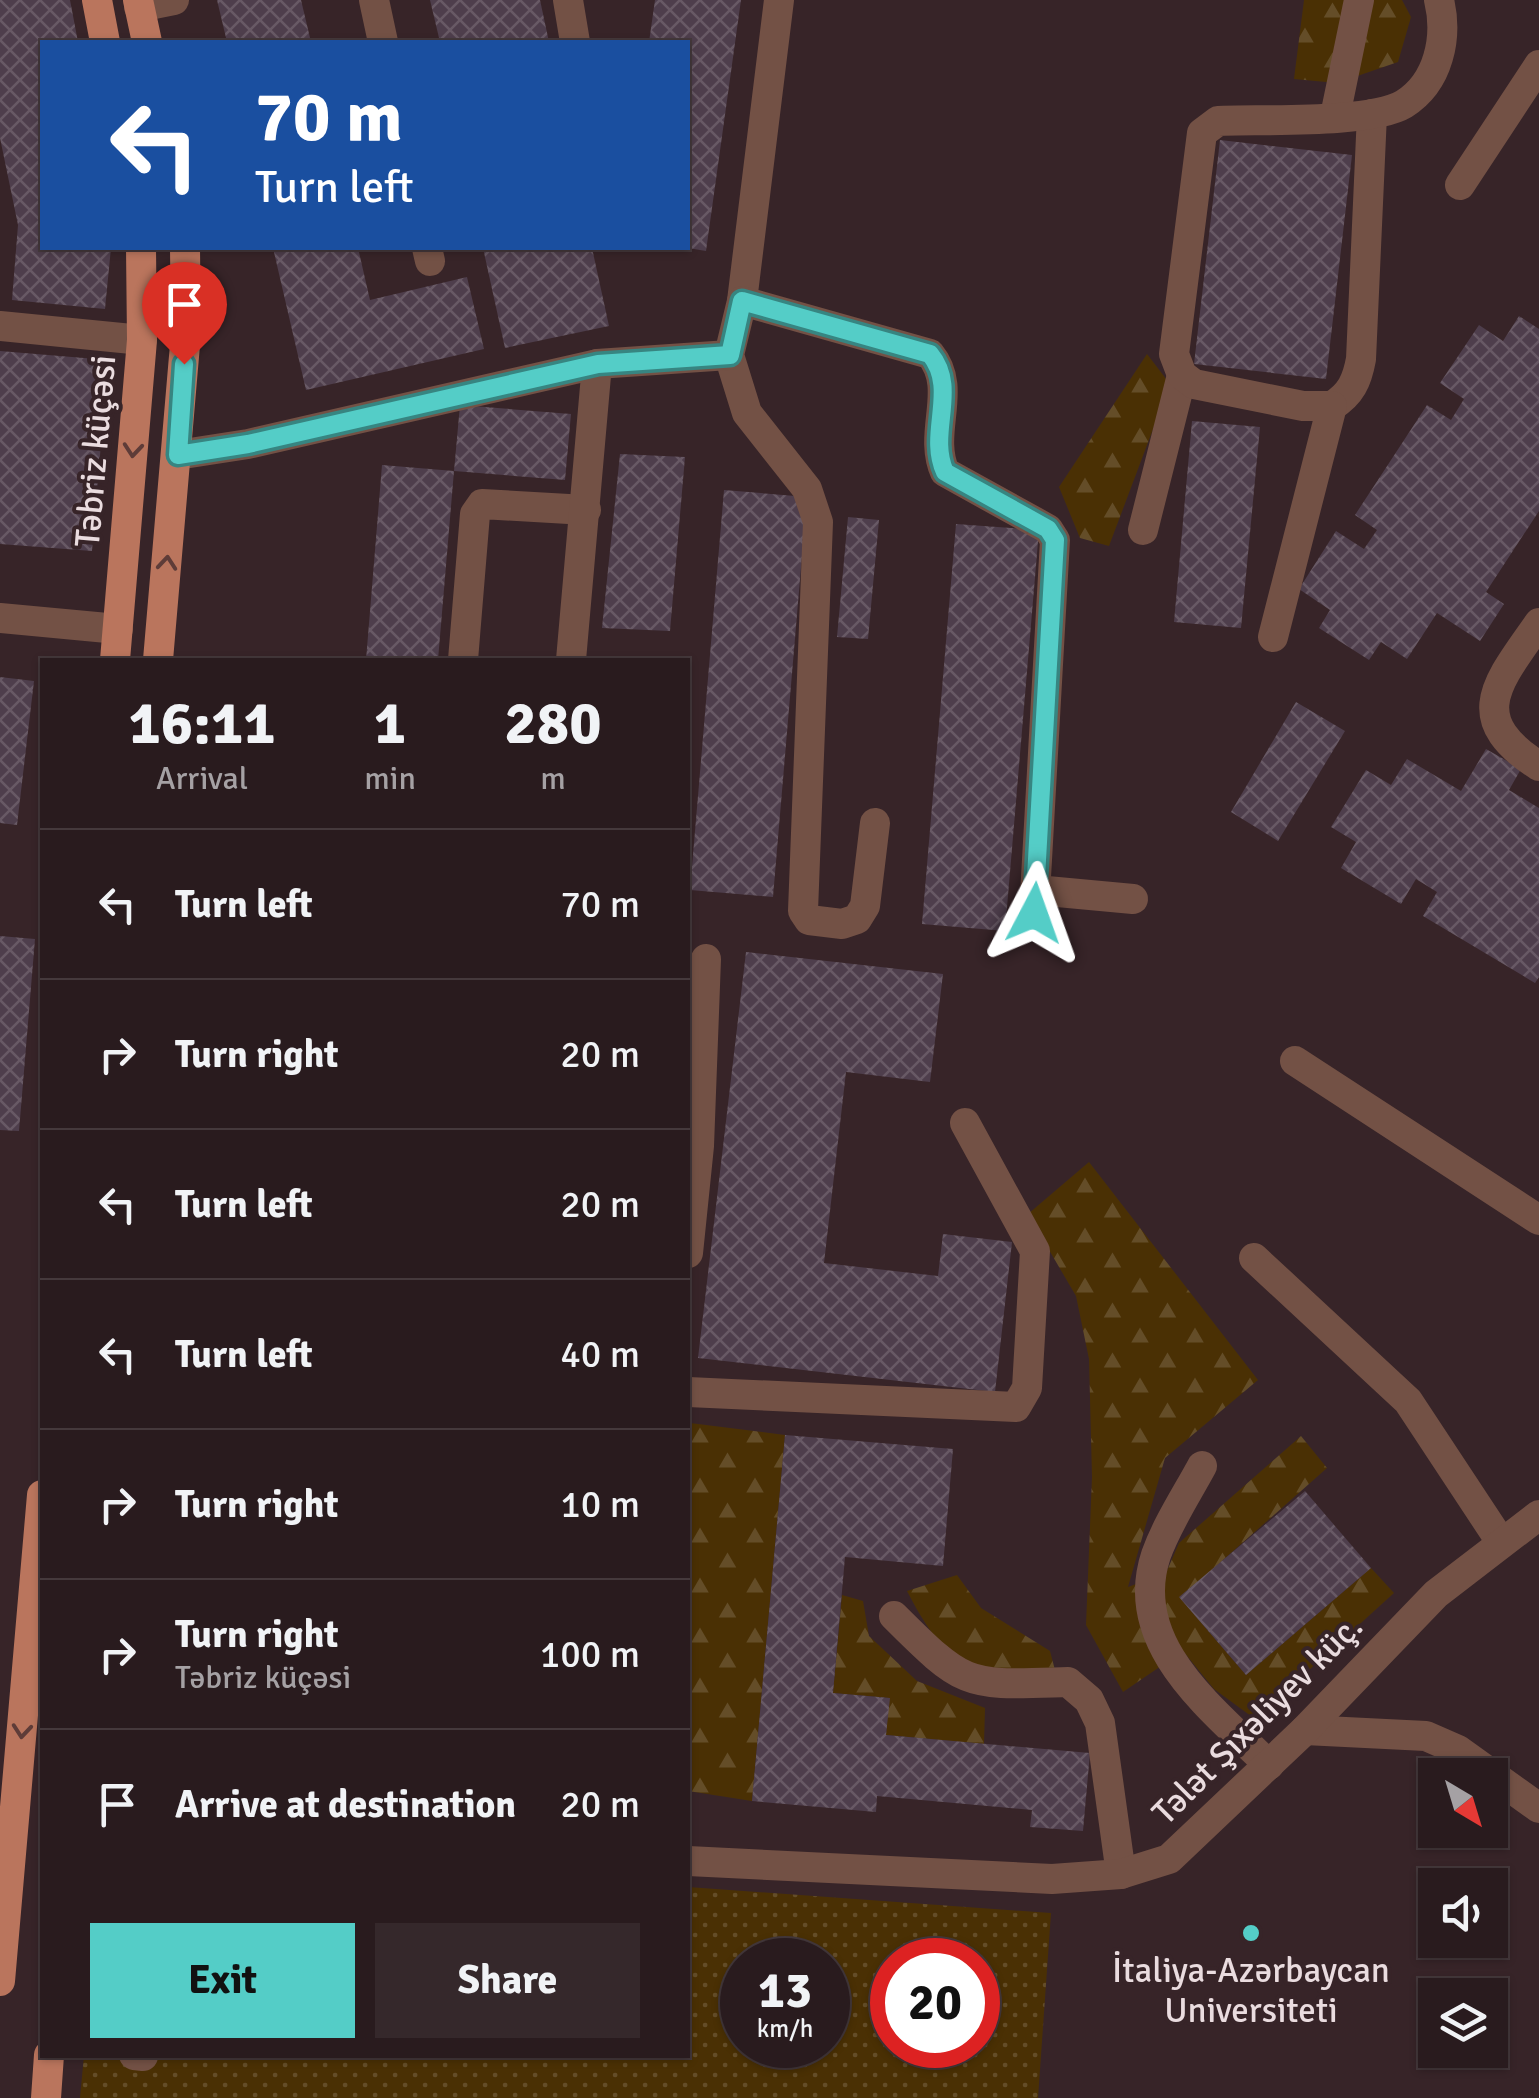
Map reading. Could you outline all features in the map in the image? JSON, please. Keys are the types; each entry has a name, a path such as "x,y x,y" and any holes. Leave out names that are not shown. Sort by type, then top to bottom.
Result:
{"main road":[{"path":"97,0 106,40"},
{"path":"139,4 147,40"},
{"name":"Təbriz küçəsi","path":"115,658 142,340 141,250"},
{"path":"158,658 186,334 185,250"},
{"path":"0,1981 6,1839 40,1514"},
{"path":"46,2098 49,2058"}],"street":[{"path":"139,4 174,0"},
{"path":"374,0 383,40"},
{"path":"568,0 575,40"},
{"path":"779,0 742,301 730,355 747,414 807,490 818,522 803,911 808,920 842,924 857,919 865,906 875,823"},
{"path":"1335,116 1358,0"},
{"path":"1372,114 1361,359 1358,378 1346,397 1332,406 1303,406 1194,384 1182,375 1174,354 1202,134 1218,121 1372,114 1404,103 1428,78 1441,52 1445,24 1440,0"},
{"path":"1460,185 1539,64"},
{"path":"742,301 930,354 944,379 938,457 945,472 1048,529 1055,540 1035,902 1133,899"},
{"path":"0,326 142,340"},
{"path":"178,455 248,444 598,364 730,355"},
{"path":"570,658 598,364"},
{"path":"1143,530 1182,375"},
{"path":"1273,637 1332,406"},
{"path":"463,658 476,514 482,504 586,510"},
{"path":"0,618 118,629"},
{"path":"1539,623 1500,679 1493,717 1508,746 1539,766"},
{"path":"690,1210 706,959"},
{"path":"1294,1060 1539,1220"},
{"path":"690,1392 1016,1407 1027,1388 1036,1251 965,1124"},
{"path":"1254,1258 1408,1401 1501,1542"},
{"path":"1202,1466 1156,1556 1150,1613 1175,1670 1269,1764"},
{"name":"Tələt Şıxəliyev küç.","path":"690,1860 1052,1879 1122,1874 1169,1859 1305,1730 1436,1594 1539,1515"},
{"path":"894,1616 943,1665 966,1679 994,1684 1068,1682 1089,1700 1100,1723 1122,1874"},
{"path":"1305,1730 1426,1736 1458,1750 1539,1808"}],"green space":[{"path":"1304,0 1402,0 1411,17 1398,62 1337,83 1294,79"},
{"path":"1147,354 1170,384 1109,546 1080,538 1059,487"},
{"path":"1089,1162 1258,1380 1165,1458 1128,1587 1166,1573 1179,1543 1301,1436 1327,1468 1180,1598 1246,1675 1371,1568 1394,1593 1255,1719 1214,1689 1183,1651 1123,1692 1086,1625 1092,1477 1089,1359 1076,1296 1028,1214"},
{"path":"690,1423 785,1435 752,1801 690,1791"},
{"path":"957,1575 981,1608 1050,1651 1056,1674 982,1667 950,1652 936,1638 907,1591"},
{"path":"842,1595 863,1601 869,1636 917,1681 985,1708 984,1744 886,1735 889,1698 833,1693"},
{"path":"690,1887 1051,1913 1038,2098 80,2098 84,2058 690,2058"}],"building":[{"path":"0,0 70,0 78,40 40,40 40,250 111,250 105,309 12,300 18,225 0,138"},
{"path":"217,0 301,0 311,40 227,40"},
{"path":"430,0 540,0 549,40 440,40"},
{"path":"655,0 741,0 706,251 690,248 690,40 649,40"},
{"path":"1220,140 1352,155 1326,379 1194,364"},
{"path":"273,250 358,250 370,300 467,277 484,349 306,390"},
{"path":"483,250 592,250 609,326 505,348"},
{"path":"1519,316 1539,329 1539,511 1486,592 1504,604 1480,641 1437,613 1407,659 1381,642 1369,660 1319,628 1330,610 1299,589 1336,531 1364,549 1377,530 1355,515 1427,405 1451,420 1464,399 1440,383 1479,325 1503,341"},
{"path":"0,351 108,360 92,551 0,544"},
{"path":"460,405 571,414 565,480 454,471"},
{"path":"1192,421 1260,427 1241,628 1174,622"},
{"path":"620,454 685,457 670,631 602,628"},
{"path":"382,465 454,471 438,658 366,658"},
{"path":"724,490 807,497 773,897 690,890"},
{"path":"848,517 879,520 868,639 837,637"},
{"path":"956,524 1039,530 1005,931 922,924"},
{"path":"0,677 34,681 17,825 0,823"},
{"path":"1296,702 1345,731 1278,841 1231,812"},
{"path":"1486,749 1521,769 1509,790 1539,808 1539,977 1535,983 1423,916 1437,892 1416,879 1401,904 1341,868 1356,842 1331,827 1366,770 1391,785 1407,759 1461,791"},
{"path":"0,936 35,939 19,1131 0,1130"},
{"path":"746,952 943,974 930,1082 846,1072 824,1263 938,1276 943,1234 1012,1242 995,1392 698,1358"},
{"path":"785,1435 953,1449 943,1566 845,1557 833,1693 890,1698 886,1735 1090,1753 1083,1831 1030,1827 1032,1810 877,1796 876,1812 752,1801"},
{"path":"1305,1491 1371,1568 1246,1675 1179,1597"}],"place":[{"name":"İtaliya-Azərbaycan Universiteti","path":"1251,1933"}],"route":[{"path":"184,364 178,455 248,444 598,364 730,355 742,301 930,354 944,379 938,457 945,472 1048,529 1055,540 1034,913"}]}
